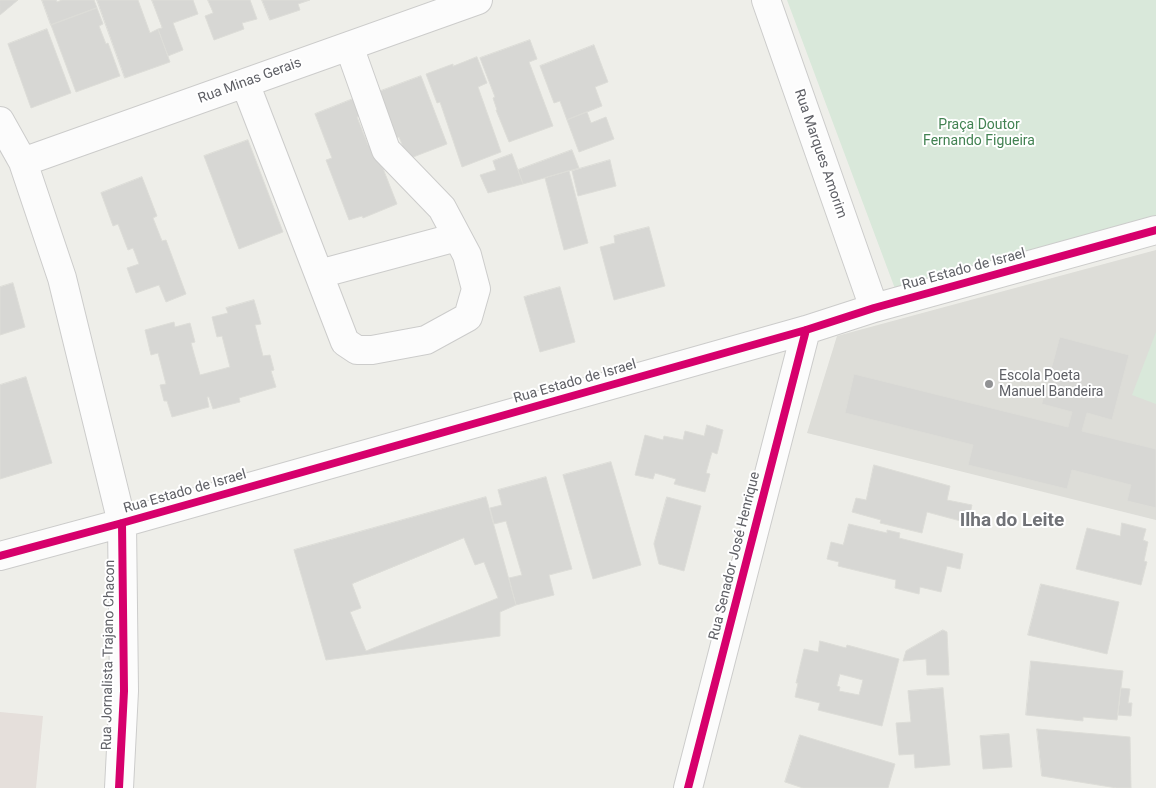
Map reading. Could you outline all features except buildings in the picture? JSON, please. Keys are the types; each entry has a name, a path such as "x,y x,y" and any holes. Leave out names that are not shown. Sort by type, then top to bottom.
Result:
{"street":[{"name":"Rua Minas Gerais","path":"23,162 478,0"},
{"name":"Rua Marques Amorim","path":"766,0 874,308"},
{"path":"245,83 345,342 357,350 372,350 426,340 468,316 476,289 467,255 442,208 386,150 349,46"},
{"name":"Rua Jornalista Trajano Chacon","path":"0,121 23,162 62,278 122,523 124,690 119,788"},
{"name":"Rua Estado de Israel","path":"0,556 1156,230"},
{"path":"319,274 458,237"},
{"name":"Rua Senador José Henrique","path":"688,788 806,330"}],"shaded area":[{"name":"Escola Poeta Manuel Bandeira","path":"1156,250 1156,520 807,433 837,336"},
{"path":"0,712 43,716 36,788 0,788"}],"green space":[{"name":"Praça Doutor Fernando Figueira","path":"787,0 1156,0 1156,223 897,294"},
{"path":"1156,332 1156,404 1132,395"}],"cycle path":[{"path":"0,556 1156,230"},
{"path":"688,788 806,330"},
{"path":"119,788 124,691 122,523"}],"place":[{"name":"Escola Poeta Manuel Bandeira","path":"989,384"}],"district":[{"name":"Ilha do Leite","path":"1012,521"}]}
